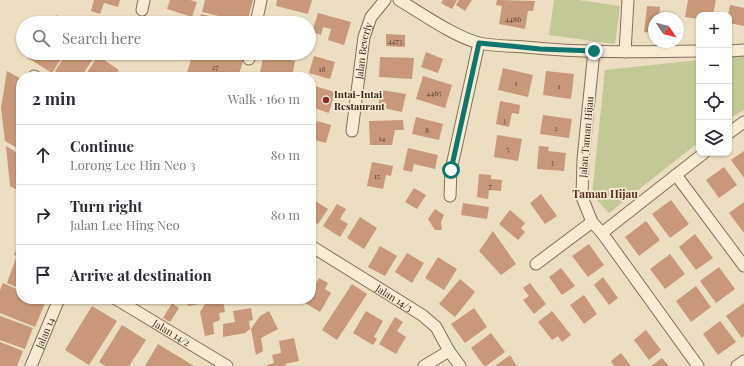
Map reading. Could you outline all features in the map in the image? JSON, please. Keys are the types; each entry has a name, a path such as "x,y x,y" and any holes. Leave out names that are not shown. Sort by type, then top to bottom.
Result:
{"street":[{"path":"258,16 261,0"},
{"name":"Jalan Beverly","path":"352,131 364,36 371,17 385,0"},
{"path":"399,0 440,25 479,43 540,49 624,52 696,51"},
{"path":"624,52 628,0"},
{"path":"450,196 451,170 479,43"},
{"path":"732,51 744,50"},
{"name":"Jalan Taman Hijau","path":"594,51 583,159 582,197 592,222 602,233 698,366"},
{"path":"732,131 744,122"},
{"path":"602,233 700,156"},
{"path":"676,175 744,266"},
{"path":"536,264 592,222"},
{"name":"Jalan 14/3","path":"316,249 422,315 436,327 448,351 460,366"},
{"name":"Jalan 14","path":"30,366 57,304"},
{"name":"Jalan 14/2","path":"124,304 227,366"},
{"path":"424,366 448,351"},
{"path":"737,366 744,361"}],"green space":[{"path":"554,0 579,0 620,6 615,44 549,35"},
{"path":"744,56 744,110 732,117 732,84 732,57"},
{"path":"696,60 696,144 609,213 592,195 605,70"}],"building":[{"path":"94,0 120,0 118,7 104,3 100,14 91,11"},
{"path":"170,0 190,0 197,2 192,16 167,9"},
{"path":"205,0 253,0 249,16 218,16 202,12"},
{"path":"277,0 312,0 308,14 276,6"},
{"path":"443,0 457,0 452,9 441,3"},
{"path":"459,0 472,0 465,11 456,5"},
{"path":"497,0 535,1 533,11 528,11 525,29 499,24 502,6 496,5"},
{"path":"688,0 716,0 714,12 696,12 696,19 685,17"},
{"path":"730,5 744,8 744,26 732,24 732,12 729,12"},
{"path":"647,6 660,7 660,12 648,12 648,32 644,32"},
{"path":"318,13 351,22 344,45 328,40 331,29 323,27 321,35 316,33 316,19"},
{"path":"386,34 405,35 405,47 386,46"},
{"path":"426,52 443,59 438,73 421,67"},
{"path":"316,57 335,62 330,79 316,75 316,72 309,72 313,60 316,60"},
{"path":"380,57 414,58 412,79 379,77"},
{"path":"31,60 60,60 53,72"},
{"path":"62,60 92,60 84,72 55,71"},
{"path":"95,60 104,60 119,70 118,72 87,72"},
{"path":"191,60 243,60 240,72 187,72"},
{"path":"263,60 295,61 293,72 260,72"},
{"path":"503,68 533,75 528,97 498,90"},
{"path":"7,71 16,76 16,147 5,141 1,108"},
{"path":"546,71 574,74 571,99 543,95"},
{"path":"423,76 452,85 445,108 416,99"},
{"path":"316,86 335,92 329,113 316,109"},
{"path":"381,90 406,94 402,112 378,107"},
{"path":"500,101 520,105 519,114 512,113 509,127 496,124"},
{"path":"543,115 572,119 569,138 540,134"},
{"path":"416,117 443,124 439,140 412,134"},
{"path":"403,120 404,130 395,130 392,145 370,145 369,121"},
{"path":"317,121 331,125 326,143 316,140"},
{"path":"497,135 522,139 518,161 494,157"},
{"path":"6,146 16,152 16,189 10,186"},
{"path":"539,146 549,147 548,151 566,153 564,171 537,169"},
{"path":"408,148 438,155 435,169 414,164 412,172 403,170"},
{"path":"744,151 744,178 731,160"},
{"path":"372,162 393,166 391,176 386,175 383,189 367,186"},
{"path":"724,167 737,185 719,198 706,180"},
{"path":"479,174 491,175 491,179 502,180 501,191 489,190 488,199 477,197"},
{"path":"414,188 426,195 417,209 405,202"},
{"path":"541,194 557,216 545,224 530,203"},
{"path":"671,200 689,224 670,238 652,214"},
{"path":"316,202 328,209 318,224 316,223"},
{"path":"744,202 744,233 729,213"},
{"path":"463,203 489,207 487,219 461,215"},
{"path":"337,204 346,209 340,219 348,224 340,237 323,226"},
{"path":"435,209 444,215 441,222 442,230 435,230 428,219"},
{"path":"510,210 525,223 521,228 525,232 518,240 499,224"},
{"path":"360,217 377,228 364,249 347,238"},
{"path":"646,221 660,240 639,256 625,237"},
{"path":"493,231 516,264 501,275 479,251"},
{"path":"695,234 713,258 696,270 679,247"},
{"path":"589,244 604,265 588,277 572,256"},
{"path":"380,246 397,256 385,276 368,267"},
{"path":"407,253 424,263 412,283 395,272"},
{"path":"670,254 685,274 665,289 650,269"},
{"path":"438,257 457,269 444,290 425,278"},
{"path":"16,258 16,287 7,283"},
{"path":"719,267 735,289 716,303 700,281"},
{"path":"561,268 575,286 562,295 549,277"},
{"path":"603,277 618,298 609,305 594,285"},
{"path":"319,278 328,283 325,289 331,293 320,312 307,304 316,304 316,283"},
{"path":"460,279 475,292 455,317 439,304"},
{"path":"3,283 16,289 16,304 45,304 35,327 0,313 0,290"},
{"path":"530,283 546,304 534,314 523,300 529,296 523,288"},
{"path":"352,284 367,294 337,340 322,330"},
{"path":"696,286 711,307 691,322 676,301"},
{"path":"584,295 597,314 584,324 570,305"},
{"path":"744,303 744,336 742,338 726,316"},
{"path":"171,304 179,308 170,322 163,318"},
{"path":"187,304 199,304 188,306"},
{"path":"205,304 224,304 225,312 219,313 220,320 213,323 214,334 205,336 200,312"},
{"path":"92,306 117,321 89,365 65,350"},
{"path":"251,308 253,320 249,321 250,329 245,333 223,337 223,324 235,322 233,311"},
{"path":"474,308 487,327 465,343 451,324"},
{"path":"269,311 278,329 261,338 263,351 256,355 251,329 260,316"},
{"path":"366,311 383,321 374,337 377,339 373,345 353,333"},
{"path":"552,311 571,335 562,342 558,336 552,340 538,322"},
{"path":"0,316 33,328 25,349 0,340"},
{"path":"395,317 403,322 397,331 406,337 396,354 379,344"},
{"path":"720,321 736,342 718,355 703,334"},
{"path":"122,325 146,340 129,366 105,366 99,362"},
{"path":"646,330 661,350 649,360 634,340"},
{"path":"491,333 505,352 484,366 471,348"},
{"path":"294,338 299,361 285,364 286,366 267,366 274,363 272,355 281,353 279,341"},
{"path":"0,342 23,351 17,366 0,366"},
{"path":"158,344 194,366 145,366"},
{"path":"621,353 631,366 614,366 611,361"},
{"path":"510,355 517,366 495,366"},
{"path":"662,358 669,366 651,366"}],"place":[{"name":"Intai-Intai Restaurant","path":"326,100"}],"district":[{"name":"Taman Hijau","path":"605,193"}],"route":[{"path":"451,170 479,43 540,49 594,51"}]}
